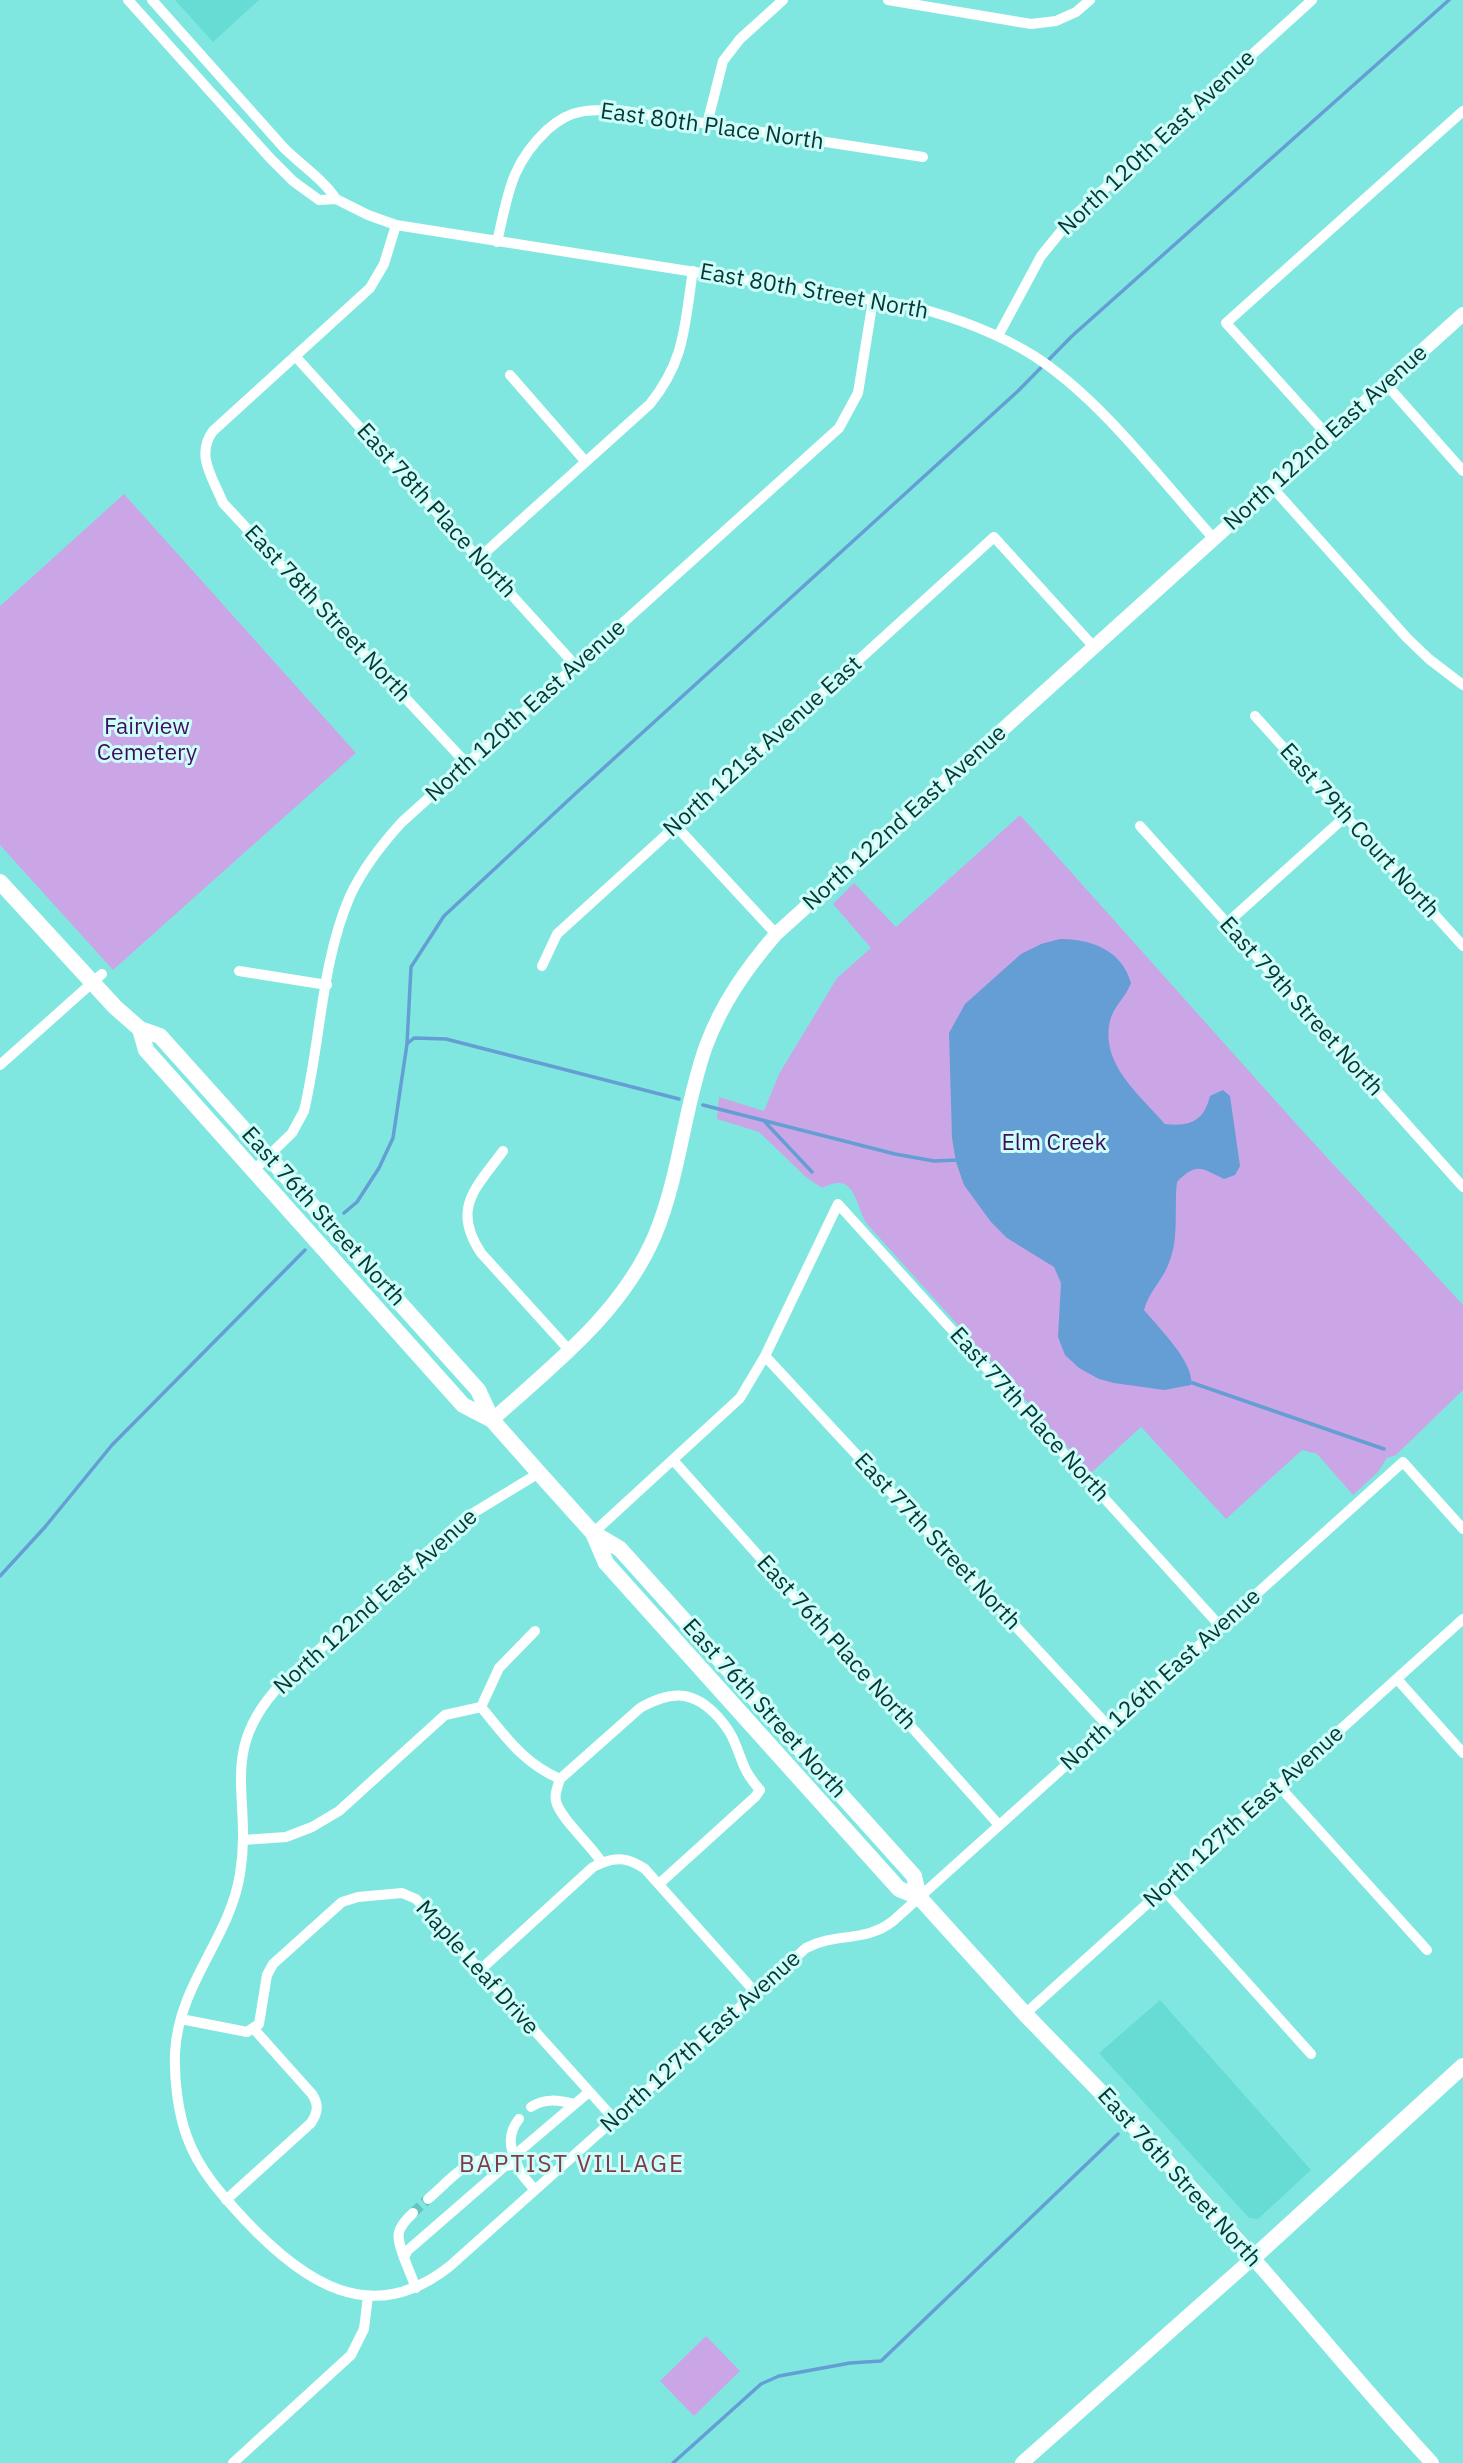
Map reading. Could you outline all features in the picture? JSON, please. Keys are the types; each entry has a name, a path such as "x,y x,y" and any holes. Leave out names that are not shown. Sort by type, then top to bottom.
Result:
{"main road":[{"name":"East 76th Street North","path":"0,882 97,979 140,1029 146,1050 463,1405 492,1420"},
{"name":"East 76th Street North","path":"140,1029 160,1035 478,1390 492,1420 593,1533 606,1563 897,1887 919,1897 1150,2143 1253,2259"},
{"path":"1253,2259 1463,2066"}],"street":[{"name":"East 80th Street North","path":"128,0 293,181 319,200 336,199"},
{"name":"East 80th Street North","path":"152,0 284,148 327,186 336,199 396,225 911,306 944,315 998,336 1042,362 1098,409 1214,539"},
{"path":"707,124 723,61 740,39 783,0"},
{"path":"888,0 1031,24 1056,21 1076,12 1090,0"},
{"name":"North 120th East Avenue","path":"998,336 1041,256 1071,219 1312,0"},
{"name":"East 80th Place North","path":"497,242 516,169 530,146 563,118 577,112 618,110 923,157"},
{"path":"1328,436 1226,323 1463,111"},
{"path":"296,357 370,288 384,264 396,225"},
{"path":"479,558 650,404 671,375 681,349 693,271"},
{"name":"North 120th East Avenue","path":"254,1171 292,1133 304,1111 333,951 351,894 372,858 402,822 839,428 859,393 873,300"},
{"name":"North 122nd East Avenue","path":"492,1420 569,1350 607,1313 623,1293 650,1244 666,1205 692,1096 710,1036 736,984 776,934 1463,314"},
{"name":"East 78th Street North","path":"296,357 213,431 205,446 204,454 223,503 467,764"},
{"name":"East 78th Place North","path":"296,357 576,666"},
{"path":"510,376 585,461"},
{"path":"1386,384 1463,471"},
{"path":"1272,487 1407,638 1463,685"},
{"name":"North 121st Avenue East","path":"542,966 557,933 994,537 1094,648"},
{"name":"East 79th Court North","path":"1255,716 1463,946"},
{"path":"1226,924 1346,816"},
{"path":"676,826 776,934"},
{"name":"East 79th Street North","path":"1140,826 1463,1187"},
{"path":"239,971 327,985"},
{"path":"0,1065 97,979"},
{"path":"503,1152 473,1192 467,1213 472,1240 569,1350"},
{"name":"East 77th Place North","path":"765,1356 838,1204 1220,1626"},
{"path":"593,1533 740,1398 765,1356"},
{"name":"East 77th Street North","path":"765,1356 1109,1727"},
{"name":"East 76th Place North","path":"673,1460 999,1825"},
{"name":"North 126th East Avenue","path":"919,1897 1403,1462 1463,1529"},
{"name":"North 122nd East Avenue","path":"368,2296 335,2289 316,2281 258,2234 211,2183 186,2135 181,2116 175,2052 181,2019 199,1969 224,1924 240,1877 243,1840 240,1807 242,1751 253,1720 270,1696 466,1518 539,1473"},
{"name":"North 127th East Avenue","path":"1026,2014 1463,1619"},
{"path":"481,1707 499,1668 535,1631"},
{"path":"1397,1679 1463,1753"},
{"path":"602,1863 559,1809 555,1797 560,1779 640,1708 671,1695 695,1698 710,1709 734,1740 744,1771 760,1790 659,1884"},
{"path":"243,1840 286,1837 312,1827 339,1811 445,1715 481,1707"},
{"path":"481,1707 526,1760 543,1772 560,1779"},
{"path":"1279,1786 1427,1950"},
{"path":"480,1971 593,1867 621,1858 635,1863 659,1884 755,1992"},
{"path":"1163,1889 1311,2054"},
{"name":"Maple Leaf Drive","path":"253,2028 259,2024 267,1975 273,1964 342,1902 358,1897 402,1893 411,1896 615,2120"},
{"name":"North 127th East Avenue","path":"368,2296 387,2295 416,2288 434,2279 806,1948 818,1941 858,1937 883,1928 919,1897"},
{"path":"181,2019 247,2032 253,2028 318,2104 311,2123 226,2200"},
{"path":"515,2163 516,2154 589,2092"},
{"path":"531,2107 539,2102 560,2100 574,2104"},
{"path":"519,2119 513,2126 509,2143 515,2163 536,2190"},
{"path":"428,2199 473,2161 497,2157 515,2163"},
{"path":"404,2258 407,2251 505,2166 515,2163"},
{"path":"413,2213 400,2224 398,2233 416,2288"},
{"path":"1022,2463 1253,2259"},
{"name":"East 76th Street North","path":"1253,2259 1432,2463"},
{"path":"233,2463 351,2355 364,2329 368,2296"}],"shaded area":[{"path":"175,0 259,0 213,42"},
{"path":"1060,939 1094,944 1113,955 1127,972 1131,983 1110,1021 1108,1037 1111,1051 1124,1078 1165,1124 1189,1123 1200,1117 1210,1096 1223,1090 1230,1096 1240,1166 1235,1175 1224,1179 1195,1169 1177,1182 1173,1251 1144,1310 1182,1356 1191,1376 1191,1385 1164,1390 1114,1383 1099,1379 1079,1368 1065,1355 1058,1337 1061,1283 1054,1267 1007,1238 991,1222 964,1185 956,1162 952,1138 949,1033 965,1004 1021,954 1041,944"},
{"path":"1160,2000 1311,2170 1258,2219 1249,2218 1099,2053"}],"green space":[{"name":"Fairview Cemetery","path":"124,494 356,753 113,970 0,845 0,606"},
{"name":"Elm Creek","path":"1020,815 1299,1127 1463,1305 1463,1390 1396,1455 1387,1458 1378,1472 1353,1495 1317,1454 1302,1450 1226,1519 1141,1427 1091,1473 867,1224 848,1186 842,1183 822,1188 807,1178 759,1132 717,1119 719,1097 764,1111 779,1074 837,978 871,948 833,904 854,883 896,927"},
{"path":"706,2336 740,2371 694,2416 660,2381"}],"waterway":[{"path":"344,1213 357,1202 379,1168 393,1138 407,1044 411,967 444,916 1018,391 1072,336 1449,0"},
{"path":"408,1043 414,1038 446,1039 679,1099"},
{"path":"703,1105 895,1154 934,1161 958,1160"},
{"path":"765,1122 812,1172"},
{"path":"0,1576 45,1527 112,1445 305,1250"},
{"path":"1187,1381 1384,1449"},
{"path":"673,2463 761,2384 779,2376 850,2363 881,2361 1118,2134"}],"tunnel":[{"path":"413,2213 428,2199"}],"district":[{"name":"BAPTIST VILLAGE","path":"572,2165"}]}
